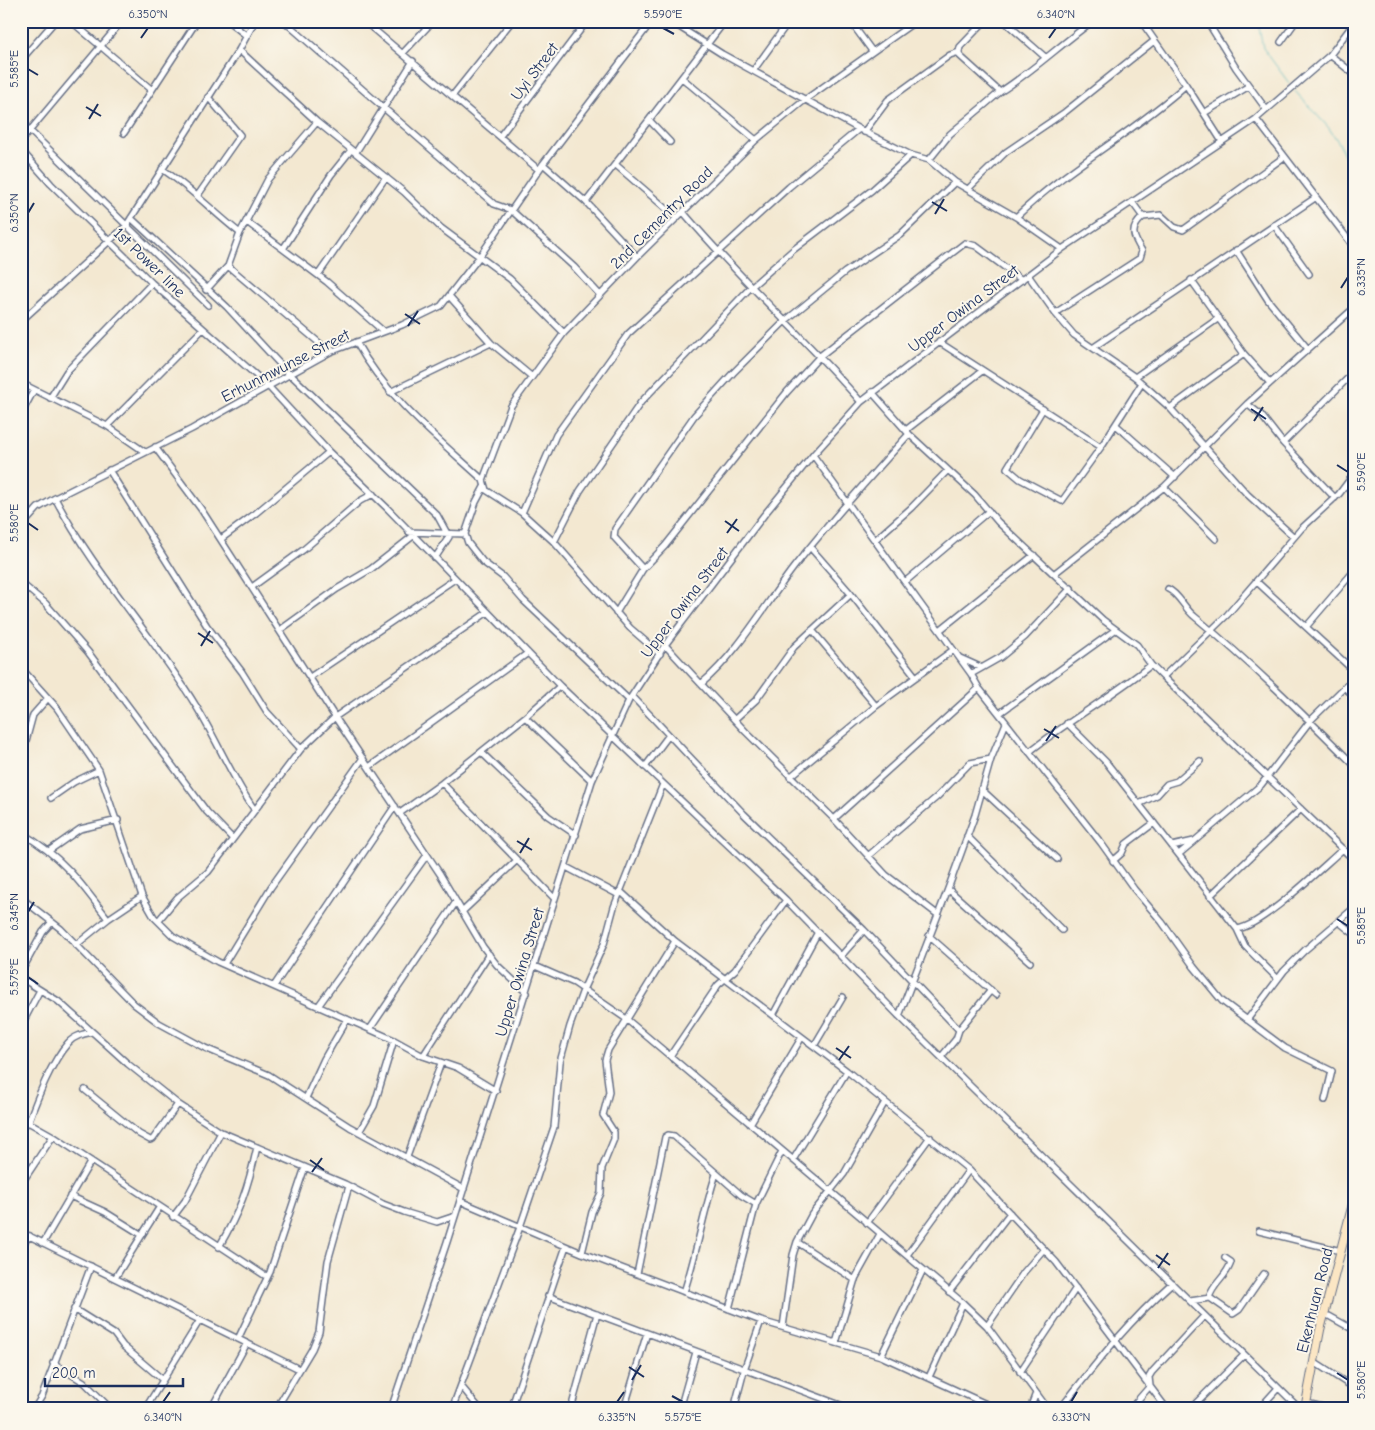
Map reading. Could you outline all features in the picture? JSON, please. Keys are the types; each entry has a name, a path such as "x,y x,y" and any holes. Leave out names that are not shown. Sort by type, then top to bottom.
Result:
{"main road":[{"name":"Ekenhuan Road","path":"1308,1407 1313,1362 1354,1200"},
{"name":"Ekenhuan Road","path":"1308,1407 1352,1224 1353,1212"}],"street":[{"path":"21,60 55,21"},
{"path":"71,21 103,46 152,90"},
{"path":"21,141 103,46 122,21"},
{"path":"124,133 198,21"},
{"path":"228,21 247,36"},
{"path":"21,321 126,226 239,50 255,21"},
{"path":"284,21 494,204 511,210 574,267 600,295"},
{"path":"364,21 539,170"},
{"path":"403,53 427,24 433,21"},
{"path":"453,95 512,21"},
{"name":"Uyi Street","path":"500,136 588,21"},
{"name":"Erhunmwunse Street","path":"21,527 38,508 54,498 146,452 267,385 330,352 437,308 450,297 543,164 652,21"},
{"path":"670,21 708,45 862,131 911,155 929,160 955,182 1016,217 1062,249"},
{"path":"586,202 725,21"},
{"path":"753,70 784,28 786,21"},
{"path":"850,21 872,50"},
{"name":"2nd Cementry Road","path":"483,480 511,406 564,332 756,140 872,50 916,21"},
{"path":"984,21 960,47 959,52 960,56 1000,92"},
{"path":"1004,21 1045,57"},
{"path":"1141,21 1186,85 1221,140"},
{"path":"1207,21 1266,109"},
{"path":"1281,42 1296,21"},
{"path":"929,160 950,134 1000,92 1031,71 1045,57 1090,22"},
{"name":"Upper Owina Street","path":"391,1409 456,1216 527,992 554,898 566,867 592,782 630,698 665,645 813,455 872,392 1062,249 1256,118 1330,55 1354,24"},
{"path":"968,189 1006,152 1065,112 1154,41"},
{"path":"239,50 317,122 386,177 441,228 510,279 564,332"},
{"path":"522,513 556,435 628,334 789,187 862,131 888,100 954,53 959,52"},
{"path":"1330,55 1354,74"},
{"path":"284,249 331,175 354,151 413,61"},
{"path":"682,78 756,140"},
{"path":"1016,217 1052,187 1164,105 1186,85"},
{"path":"1204,113 1249,86"},
{"path":"198,195 240,135 208,97"},
{"path":"1256,118 1354,247"},
{"path":"650,121 670,142"},
{"path":"21,122 208,305"},
{"path":"206,290 228,266 240,234 268,179 317,122"},
{"name":"1st Power line","path":"21,150 51,184 152,283 267,385 329,452 373,494 560,686 786,900 899,1016 1300,1409"},
{"path":"554,542 580,491 641,402 751,288 793,250 872,190 911,155"},
{"path":"1055,314 1140,258 1142,251 1133,236 1134,228 1143,218 1161,215 1174,227 1182,230 1284,157"},
{"path":"543,164 586,202 637,257"},
{"path":"616,165 677,218"},
{"path":"162,169 198,195 219,217 240,234"},
{"path":"318,275 386,177"},
{"path":"643,569 614,537 615,529 694,416 785,321 845,272 900,235 955,182"},
{"path":"1094,348 1191,280 1315,198"},
{"path":"1132,202 1143,218"},
{"path":"684,213 717,252 820,356 861,402"},
{"path":"131,218 206,290 227,307 290,374 437,515 448,535 446,542 435,558"},
{"path":"247,222 318,275 383,331"},
{"path":"1274,225 1309,274"},
{"path":"616,613 643,569 665,546 787,392 820,356 965,243 976,246 1022,280"},
{"path":"1236,250 1268,300 1308,349"},
{"path":"228,266 330,352"},
{"path":"1028,275 1055,314 1074,335 1135,377 1170,408 1247,494 1294,537"},
{"path":"1191,280 1244,354 1270,384"},
{"path":"50,398 67,371 152,283"},
{"path":"450,297 491,343 531,376"},
{"path":"1055,573 1164,487 1247,404 1354,308"},
{"path":"1135,377 1219,318"},
{"path":"107,426 203,329"},
{"path":"356,342 370,367 390,392 483,480 484,487 489,493 522,513 554,542 616,613 660,654"},
{"path":"939,342 1101,447"},
{"path":"390,392 491,343"},
{"path":"1170,408 1244,354"},
{"path":"702,684 715,672 740,641 810,547 908,432 982,371"},
{"path":"1283,443 1354,372"},
{"path":"21,382 107,426 146,452"},
{"path":"1043,409 1008,465 1008,470 1020,479 1062,501 1116,425 1142,383"},
{"path":"21,414 34,390"},
{"path":"872,392 908,432 1034,555 1115,630 1136,645 1151,665 1354,860"},
{"path":"1247,404 1261,415 1283,443 1335,498"},
{"path":"1116,425 1175,477"},
{"path":"155,447 252,586 335,717 427,854 488,954 497,965 527,992"},
{"path":"221,539 292,484 329,452"},
{"path":"813,455 906,581 979,688 1114,861 1134,890 1162,922 1194,968 1222,1000 1247,1020 1286,1048 1332,1071 1325,1100"},
{"path":"109,470 206,626 242,672 267,712 301,750"},
{"path":"876,539 911,508 948,470"},
{"path":"1164,677 1257,582 1294,537 1335,498 1354,474"},
{"path":"484,487 476,502 465,534 468,543 483,562 503,577 523,600 670,735 794,864 864,930 959,1030"},
{"path":"1164,487 1216,539"},
{"path":"252,586 303,550 360,501 373,494"},
{"path":"54,498 100,570 196,707 239,787 254,809"},
{"path":"906,581 989,511"},
{"path":"280,630 337,589 371,569 411,534 434,532 448,535 465,534"},
{"path":"810,547 851,594 916,677"},
{"path":"940,630 1034,555"},
{"path":"1306,627 1354,571"},
{"path":"310,677 455,579"},
{"path":"1257,582 1354,671"},
{"path":"21,583 45,603 88,652 207,812 232,838"},
{"path":"971,674 1000,657 1025,637 1071,588"},
{"path":"1168,589 1176,594 1180,602 1193,615 1212,630 1310,721 1354,765"},
{"path":"735,719 756,700 794,647 851,594"},
{"path":"158,921 177,898 208,872 254,809 301,750 335,717 488,612"},
{"path":"812,630 876,706"},
{"path":"1000,713 1115,630"},
{"path":"665,645 886,875 937,914"},
{"path":"790,777 876,706 953,650"},
{"path":"369,766 528,653"},
{"path":"960,658 980,667"},
{"path":"1029,752 1067,723 1118,691 1151,665"},
{"path":"21,668 48,698 83,744 99,770 118,820 130,866 142,896 158,921 173,936 224,964 347,1018 394,1040 422,1056 458,1068 496,1091"},
{"path":"1179,854 1261,785 1310,721 1354,678"},
{"path":"400,813 442,783 525,717 560,686"},
{"path":"834,819 979,688"},
{"path":"1345,688 1354,696"},
{"path":"21,759 33,715 48,698"},
{"path":"525,717 592,782"},
{"path":"899,1016 948,889 991,759 1006,723"},
{"path":"1067,723 1106,762 1236,929 1245,946 1278,979"},
{"path":"645,767 670,735"},
{"path":"481,752 548,816 576,835"},
{"path":"224,964 271,887 363,758"},
{"path":"868,856 938,796 970,763 991,759"},
{"path":"1139,804 1157,795 1167,784 1177,781 1200,761"},
{"path":"51,798 74,782 99,770"},
{"path":"442,783 554,898"},
{"path":"452,1409 520,1227 554,1126 560,1062 583,990 604,944 619,893 663,784"},
{"path":"981,789 1057,858"},
{"path":"274,986 395,806"},
{"path":"1210,896 1301,809"},
{"path":"50,850 80,828 118,820"},
{"path":"1114,861 1122,853 1126,844 1154,823"},
{"path":"21,833 50,850 78,879 108,919"},
{"path":"967,836 1062,930"},
{"path":"1172,846 1194,841"},
{"path":"1236,929 1257,920 1343,850"},
{"path":"319,1006 427,854"},
{"path":"462,912 516,860"},
{"path":"566,867 619,893 675,941 727,978 847,1071 969,1170 1044,1250 1076,1288 1167,1409"},
{"path":"948,889 1030,962"},
{"path":"76,945 108,919 142,896"},
{"path":"21,898 52,922 134,1004 159,1023 205,1048 269,1075 359,1132 464,1189"},
{"path":"670,1056 718,985 736,970 786,900"},
{"path":"370,1029 456,902"},
{"path":"1247,1020 1278,979 1305,950 1354,908"},
{"path":"21,972 43,932 52,922"},
{"path":"1339,922 1354,934"},
{"path":"841,956 864,930"},
{"path":"772,1014 818,932"},
{"path":"929,936 996,995"},
{"path":"582,1253 592,1212 601,1193 602,1168 614,1139 614,1132 603,1115 609,1092 605,1060 626,1018 675,941"},
{"path":"422,1056 488,954"},
{"path":"535,966 583,990 626,1018 963,1303 988,1326 1048,1409"},
{"path":"21,978 58,1001 178,1104 221,1132 349,1186 383,1204 426,1220 437,1222 456,1216"},
{"path":"21,1026 40,990"},
{"path":"941,1057 956,1039 959,1030 991,990"},
{"path":"814,1046 843,997"},
{"path":"306,1098 324,1059 347,1018"},
{"path":"28,1122 42,1086 68,1043 78,1035 92,1032"},
{"path":"750,1124 802,1037"},
{"path":"359,1132 374,1106 394,1040"},
{"path":"407,1157 441,1063"},
{"path":"793,1160 847,1071"},
{"path":"85,1090 139,1134 150,1140 153,1140 178,1104"},
{"path":"783,1327 793,1255 797,1242 812,1214 829,1190 844,1174 885,1102"},
{"path":"21,1118 53,1136 260,1274 268,1276"},
{"path":"173,1217 185,1201 221,1132"},
{"path":"637,1274 664,1138 668,1135 674,1136 741,1195 756,1204"},
{"path":"21,1184 53,1136"},
{"path":"867,1223 930,1138"},
{"path":"219,1247 234,1222 248,1188 257,1147"},
{"path":"730,1309 756,1204 782,1151"},
{"path":"43,1243 91,1161"},
{"path":"238,1338 268,1276 305,1167"},
{"path":"907,1256 969,1170"},
{"path":"684,1292 716,1174"},
{"path":"276,1409 319,1332 328,1262 349,1186"},
{"path":"70,1196 105,1212 142,1235"},
{"path":"460,1201 582,1253 761,1321 881,1356 997,1409"},
{"path":"115,1278 159,1208"},
{"path":"949,1292 1010,1213"},
{"path":"1259,1231 1341,1251"},
{"path":"21,1232 299,1369"},
{"path":"836,1343 855,1280 880,1234"},
{"path":"21,1245 30,1236"},
{"path":"797,1242 855,1280"},
{"path":"510,1409 566,1246"},
{"path":"988,1326 1024,1272 1044,1250"},
{"path":"1209,1298 1213,1287 1227,1273 1231,1265 1231,1262 1225,1258"},
{"path":"34,1409 42,1396 91,1266"},
{"path":"881,1356 923,1270"},
{"path":"1190,1301 1209,1298 1233,1314 1239,1310 1264,1274"},
{"path":"1060,1409 1114,1340 1138,1313 1172,1283"},
{"path":"1020,1372 1076,1288"},
{"path":"548,1296 696,1352 745,1367 851,1409"},
{"path":"929,1377 963,1303"},
{"path":"74,1309 114,1334 123,1346 163,1380"},
{"path":"571,1409 597,1314"},
{"path":"1130,1409 1150,1386 1149,1377 1152,1372 1204,1316"},
{"path":"1329,1316 1354,1330"},
{"path":"145,1409 200,1320"},
{"path":"734,1409 745,1367 761,1321"},
{"path":"624,1409 647,1333"},
{"path":"211,1409 247,1343"},
{"path":"680,1409 696,1352"},
{"path":"1190,1409 1244,1355"},
{"path":"53,1363 84,1382 111,1409"},
{"path":"1317,1364 1354,1388"},
{"path":"461,1386 480,1409"},
{"path":"1259,1409 1278,1388"},
{"path":"1030,1409 1036,1393"},
{"path":"1308,1407 1331,1409"}],"waterway":[{"path":"1258,21 1263,48 1289,83"},
{"path":"1295,91 1328,127 1339,143 1354,178"}]}
